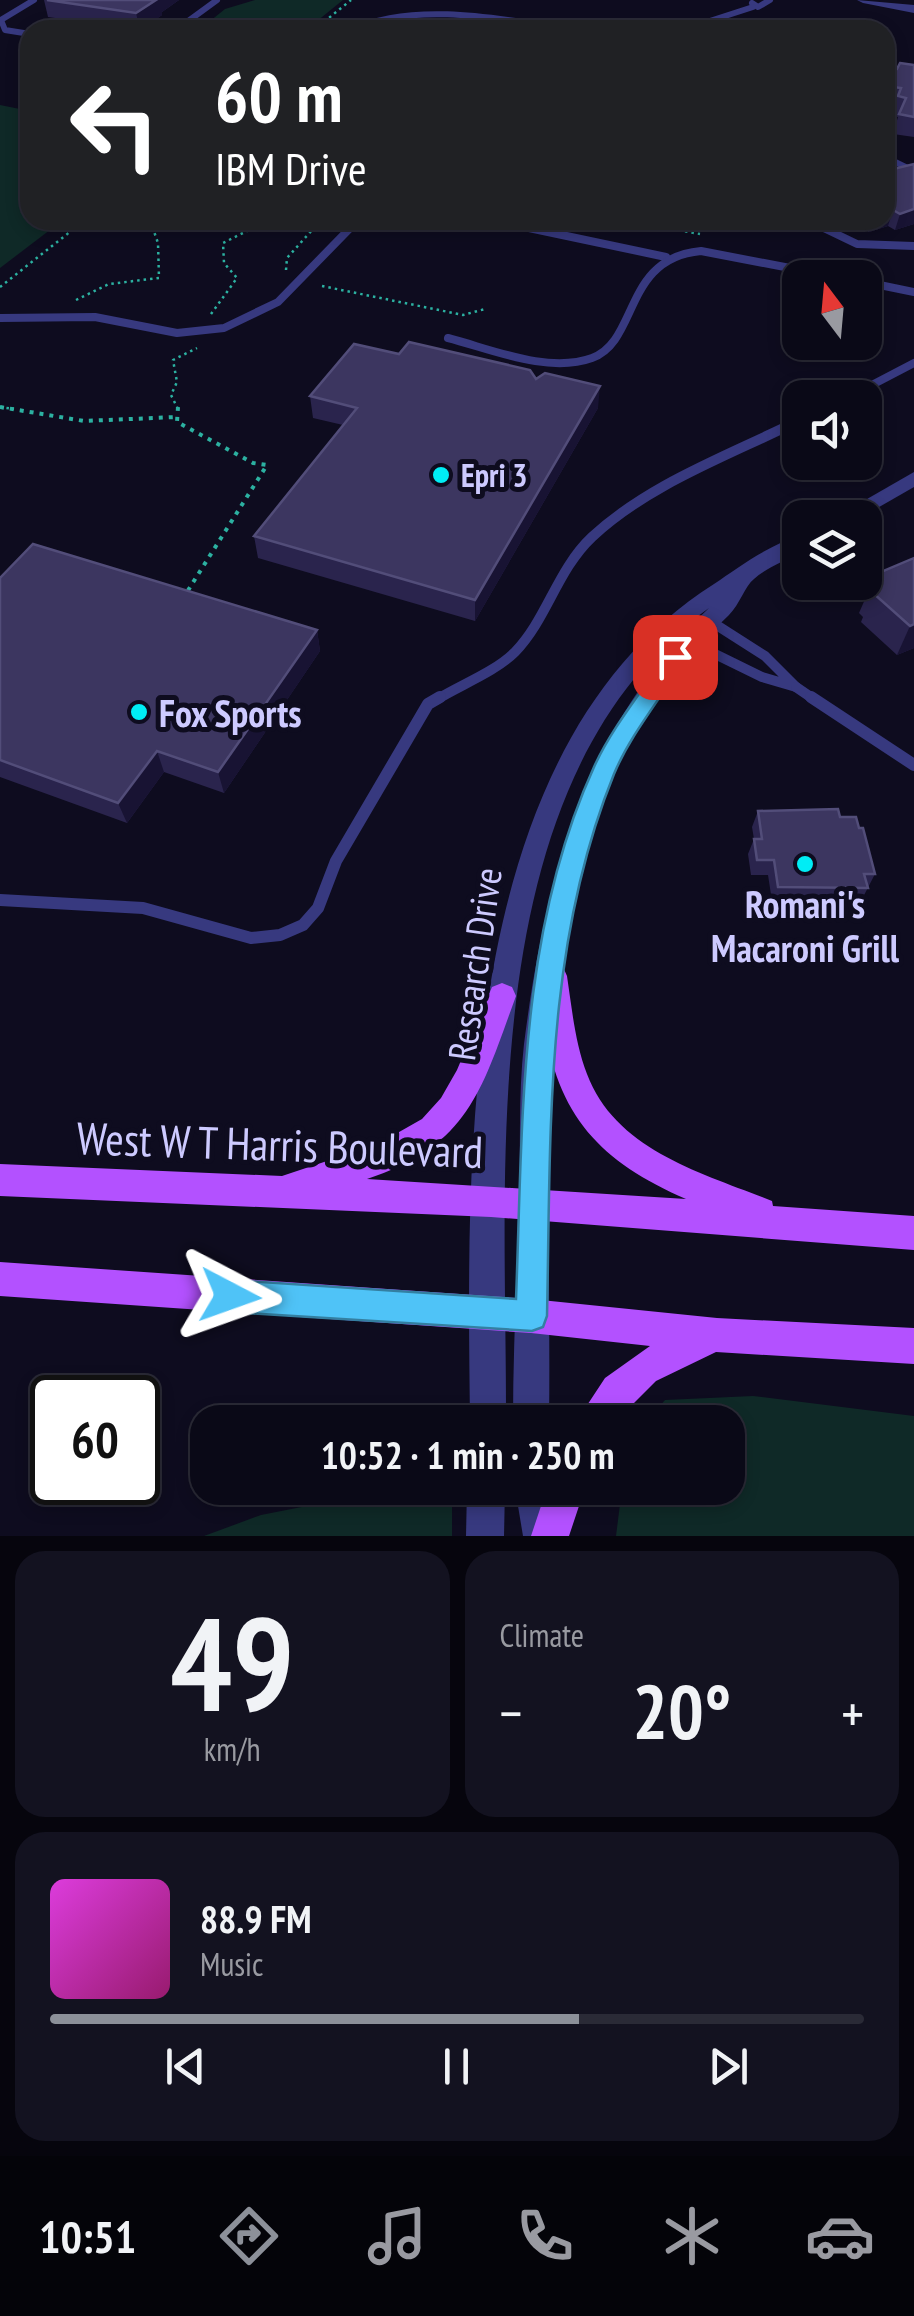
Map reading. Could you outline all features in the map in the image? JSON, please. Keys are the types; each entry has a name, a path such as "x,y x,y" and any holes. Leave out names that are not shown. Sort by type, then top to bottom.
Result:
{"main road":[{"path":"553,976 559,1040 570,1079 606,1134 633,1158 675,1180 784,1222"},
{"path":"272,1191 367,1165 400,1153 429,1136 450,1116 465,1091 502,996"},
{"name":"West W T Harris Boulevard","path":"0,1180 491,1201 914,1233"},
{"path":"0,1279 532,1316 717,1335 914,1346"},
{"path":"605,1405 614,1390 637,1372 673,1351 717,1335"},
{"path":"550,1536 560,1505"}],"street":[{"path":"862,0 914,9"},
{"path":"876,500 914,478"},
{"name":"Research Drive","path":"488,1405 491,1201 502,996 528,864 568,758 605,700 699,615 734,597 740,582 782,554"},
{"name":"Research Drive","path":"531,1405 539,1046 569,865 593,797 677,636"},
{"path":"484,1536 485,1505"},
{"path":"537,1505 542,1536"}],"lane":[{"path":"20,32 5,30 1,20 34,0"},
{"path":"190,20 217,0"},
{"path":"710,20 770,0"},
{"path":"397,6 511,20"},
{"path":"360,20 380,10"},
{"path":"0,318 78,315 170,333 208,332 262,314 349,230"},
{"path":"538,230 666,257 701,250 782,266"},
{"path":"823,230 860,246 914,246"},
{"path":"448,338 556,363 580,363 606,351 666,257"},
{"path":"882,285 914,292"},
{"path":"546,378 556,363"},
{"path":"881,380 914,363"},
{"path":"0,900 143,908 251,938 280,934 303,925 318,908 336,861 433,698 486,674 512,656 563,571 591,538 640,500 782,429"},
{"path":"699,615 765,656 796,687 914,765"},
{"path":"677,636 762,677 796,687"}],"path":[{"path":"326,20 350,0"},
{"path":"0,287 72,230"},
{"path":"71,307 76,299 105,285 159,278 158,243 153,230"},
{"path":"210,321 213,305 236,278 224,263 223,243 247,230"},
{"path":"305,276 288,272 284,263 312,230"},
{"path":"322,286 459,314 485,309"},
{"path":"185,594 267,465 254,464 204,433 180,425 178,407 171,394 176,382 173,360 205,344"},
{"path":"0,407 84,421 177,417"}],"green space":[{"path":"255,0 343,0 318,20 211,20 225,9"},
{"path":"0,105 20,109 20,230 50,230 0,268"},
{"path":"753,1396 914,1416 914,1536 616,1536 620,1505 745,1505 745,1405 661,1405 665,1400"},
{"path":"312,1505 452,1507 452,1536 204,1536 261,1515"}],"building":[{"path":"47,0 156,0 136,13"},
{"path":"900,63 914,65 914,117 899,114 906,98 898,96 901,88 895,87"},
{"path":"914,164 914,209 900,214 895,211 895,169"},
{"name":"Epri 3","path":"409,342 530,370 536,379 545,373 600,386 475,600 254,536 357,408 310,396 354,344 399,354"},
{"name":"Fox Sports","path":"33,544 317,630 218,772 157,751 118,803 0,760 0,578"},
{"path":"914,558 914,624 910,626 881,600 882,571"},
{"name":"Romani's Macaroni Grill","path":"838,809 840,817 856,817 859,828 863,828 875,874 864,874 868,888 778,887 774,860 757,860 754,839 762,839 758,811"}],"place":[{"name":"Epri 3","path":"441,475"},
{"name":"Fox Sports","path":"139,712"},
{"name":"Romani's Macaroni Grill","path":"805,864"}],"route":[{"path":"230,1296 532,1316 539,1046 569,865 605,768 632,718 675,657"}]}
